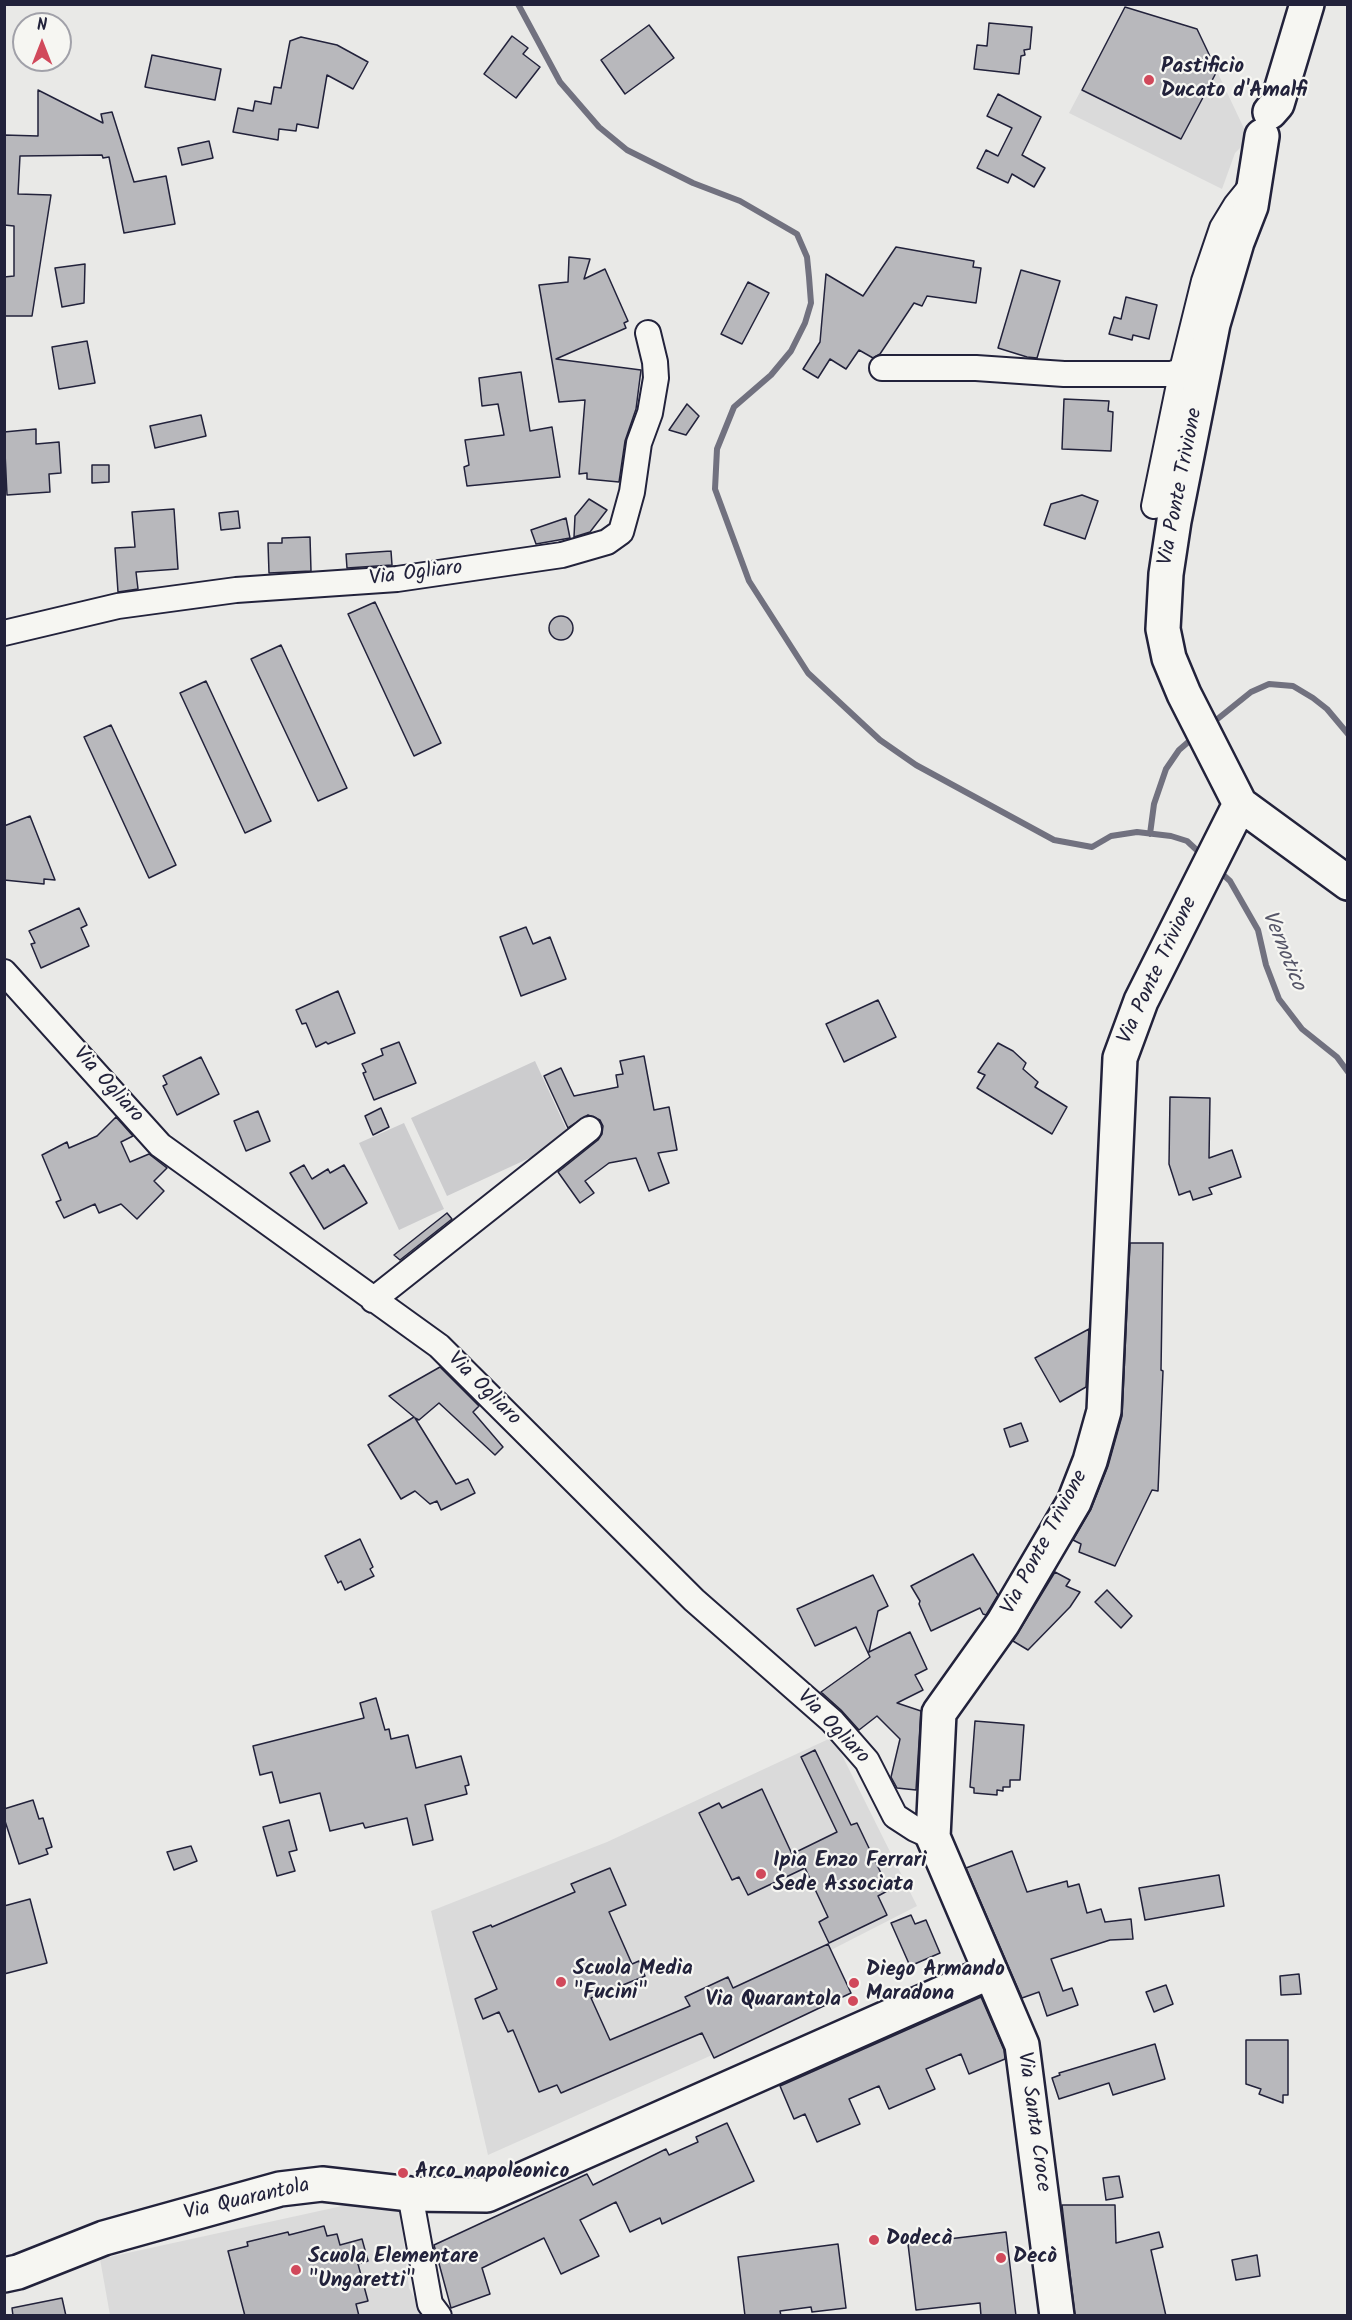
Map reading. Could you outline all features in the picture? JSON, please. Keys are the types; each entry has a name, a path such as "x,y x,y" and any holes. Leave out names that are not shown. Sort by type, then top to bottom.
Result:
{"street":[{"name":"Via Ponte Trivione","path":"933,1837 939,1713 1003,1623 1074,1502 1090,1461 1104,1411 1120,1058 1141,1001 1240,804 1184,694 1170,658 1162,629 1166,574 1174,521 1213,324 1237,242 1251,206 1266,124 1276,104 1307,4"},
{"path":"1154,506 1182,370 1204,281 1222,228 1236,205 1256,182"},
{"name":"Via Ogliaro","path":"4,633 118,606 236,590 397,579 562,555 607,542 621,532 632,492 639,443 650,413 656,378 655,362 648,333"},
{"path":"882,368 976,368 1064,374 1172,374 1182,370"},
{"path":"1240,804 1347,883"},
{"name":"Via Ogliaro","path":"4,972 160,1145 440,1346 694,1600 832,1721 867,1761 895,1816 933,1837"},
{"path":"373,1300 589,1129"},
{"name":"Via Santa Croce","path":"933,1837 1022,2045 1057,2316"},
{"name":"Via Quarantola","path":"4,2275 18,2272 104,2238 280,2189 322,2184 410,2194 487,2195 500,2190 603,2132 987,1963"},
{"path":"410,2194 430,2304 439,2316"}],"shaded area":[{"path":"1125,7 1197,29 1249,139 1235,153 1222,189 1069,113"},
{"path":"535,1061 571,1139 447,1196 411,1118"},
{"path":"404,1123 444,1209 399,1230 359,1143"},
{"path":"833,1737 917,1906 831,1950 851,1993 488,2155 431,1911 607,1842"},
{"path":"399,2200 409,2288 424,2315 110,2315 100,2259 365,2201"}],"building":[{"name":"Pastificio Ducato d'Amalfi","path":"1125,7 1197,29 1217,71 1181,139 1082,90"},
{"path":"989,23 1032,27 1030,49 1024,50 1025,55 1021,56 1019,74 974,69 977,45 987,46"},
{"path":"649,25 674,58 625,94 601,60"},
{"path":"512,36 528,48 523,54 540,67 516,98 484,74"},
{"path":"301,37 337,45 368,62 353,89 327,75 318,128 297,124 296,131 279,129 278,140 233,132 238,108 253,111 255,101 271,104 274,87 281,88 290,41"},
{"path":"152,55 221,69 215,100 145,87"},
{"path":"38,90 103,123 101,114 112,112 134,182 166,176 175,224 124,233 109,157 103,158 102,155 20,156 18,194 51,195 32,316 4,316 4,277 14,276 14,226 4,225 4,135 38,136"},
{"path":"998,94 1041,117 1022,155 1045,168 1034,187 1012,174 1008,183 977,168 986,150 998,156 1012,128 987,116"},
{"path":"209,141 213,158 182,165 178,148"},
{"path":"896,247 974,261 973,267 981,268 976,303 927,296 922,306 914,303 880,354 873,358 859,350 846,369 830,359 818,378 803,369 820,342 826,274 863,296"},
{"path":"569,257 590,259 584,279 605,269 628,321 624,323 626,328 556,359 641,370 636,409 625,441 619,482 587,479 587,473 579,474 585,400 559,402 539,285 568,282"},
{"path":"85,264 84,303 62,307 55,268"},
{"path":"1021,270 1060,281 1037,358 998,348"},
{"path":"748,282 769,293 742,344 721,334"},
{"path":"1126,297 1157,305 1149,339 1133,335 1132,340 1109,334 1114,317 1121,319"},
{"path":"87,341 95,383 59,389 52,347"},
{"path":"521,372 530,431 552,427 560,477 467,486 464,467 469,465 465,440 504,435 498,404 482,406 479,378"},
{"path":"1064,399 1109,401 1108,411 1113,412 1111,451 1062,449"},
{"path":"687,404 699,416 686,435 669,430"},
{"path":"201,415 206,436 155,448 150,426"},
{"path":"36,429 36,444 59,442 61,473 49,474 50,492 7,495 4,432"},
{"path":"92,465 109,465 109,482 92,483"},
{"path":"1082,495 1098,501 1085,539 1044,525 1051,504"},
{"path":"589,499 607,510 590,532 574,537 575,516"},
{"path":"174,509 178,569 136,572 138,589 118,592 115,548 135,547 132,512"},
{"path":"238,511 240,528 221,530 219,513"},
{"path":"566,518 570,538 536,544 531,530"},
{"path":"310,537 311,571 269,573 268,543 282,543 282,538"},
{"path":"391,551 392,565 347,568 346,554"},
{"path":"375,602 441,743 414,756 348,614"},
{"path":"556,616 566,616 573,623 573,633 566,640 556,640 549,633 549,623"},
{"path":"281,645 347,788 318,801 251,659"},
{"path":"206,681 271,821 245,833 180,693"},
{"path":"111,725 176,865 149,878 84,737"},
{"path":"30,816 55,880 44,879 44,884 4,880 4,826"},
{"path":"79,908 87,925 81,928 89,946 41,968 31,944 35,943 29,931"},
{"path":"526,927 533,944 550,937 566,979 521,996 500,937"},
{"path":"338,991 355,1033 316,1047 306,1023 302,1024 296,1010"},
{"path":"878,1000 896,1037 844,1062 826,1024"},
{"path":"399,1042 416,1083 374,1100 363,1073 366,1072 362,1064 383,1055 381,1049"},
{"path":"998,1043 1013,1051 1026,1063 1023,1069 1038,1082 1035,1087 1067,1107 1052,1134 977,1088 985,1075 978,1072"},
{"path":"644,1056 654,1110 669,1107 677,1150 658,1153 669,1183 649,1191 636,1158 609,1163 585,1181 594,1193 580,1203 558,1172 598,1140 603,1126 600,1120 588,1115 568,1128 544,1076 561,1068 574,1096 618,1087 616,1075 623,1074 620,1061"},
{"path":"201,1057 219,1094 177,1115 163,1086 167,1084 163,1076"},
{"path":"1170,1097 1210,1098 1209,1158 1232,1150 1241,1177 1209,1188 1212,1194 1193,1200 1190,1191 1179,1195 1169,1164"},
{"path":"381,1108 389,1127 373,1135 365,1116"},
{"path":"258,1111 270,1141 246,1151 234,1121"},
{"path":"116,1117 133,1136 121,1142 130,1162 149,1154 167,1168 154,1181 164,1191 137,1219 121,1204 99,1213 95,1204 64,1218 56,1202 61,1200 42,1155 67,1142 69,1148 97,1136"},
{"path":"304,1165 312,1179 328,1169 330,1173 344,1165 367,1203 324,1229 290,1173"},
{"path":"447,1213 452,1219 400,1260 394,1255"},
{"path":"1130,1243 1163,1243 1161,1370 1163,1371 1158,1491 1152,1490 1115,1566 1079,1552 1081,1544 1073,1540 1091,1509 1108,1466 1122,1416"},
{"path":"1089,1329 1086,1387 1060,1402 1035,1358"},
{"path":"440,1367 479,1406 473,1412 503,1447 495,1455 439,1403 419,1420 415,1418 456,1484 468,1479 475,1493 441,1510 437,1501 430,1504 415,1491 401,1499 368,1445 414,1417 389,1396"},
{"path":"1021,1423 1028,1441 1010,1447 1004,1429"},
{"path":"360,1539 373,1567 370,1569 374,1576 345,1590 341,1581 338,1583 325,1556"},
{"path":"973,1554 998,1595 986,1615 980,1608 931,1631 919,1604 920,1601 911,1586"},
{"path":"1055,1572 1070,1580 1066,1586 1080,1592 1070,1607 1028,1650 1013,1641"},
{"path":"873,1575 888,1606 878,1611 869,1652 910,1632 927,1669 915,1675 923,1690 897,1703 921,1711 916,1790 897,1788 891,1777 900,1739 877,1716 859,1730 821,1692 870,1657 856,1627 815,1646 797,1609"},
{"path":"1107,1590 1132,1616 1121,1628 1095,1602"},
{"path":"376,1698 385,1730 389,1729 391,1739 408,1735 416,1768 461,1756 469,1785 465,1786 467,1794 425,1805 433,1840 413,1845 407,1818 365,1828 363,1823 330,1831 320,1793 280,1803 272,1772 260,1775 253,1746 364,1718 360,1703"},
{"path":"975,1721 1024,1725 1020,1780 1010,1780 1010,1787 1003,1787 1003,1791 997,1790 997,1795 974,1793 974,1788 970,1787"},
{"path":"815,1750 851,1825 857,1823 889,1890 878,1896 887,1915 829,1943 819,1922 828,1917 805,1868 748,1895 739,1877 732,1880 699,1813 719,1803 722,1808 762,1789 792,1854 837,1832 801,1757"},
{"path":"33,1800 39,1819 43,1818 52,1847 46,1849 48,1854 19,1864 4,1818 4,1809"},
{"path":"289,1820 297,1850 289,1852 295,1871 277,1876 263,1827"},
{"path":"191,1846 197,1861 174,1870 167,1852"},
{"path":"1012,1851 1027,1892 1067,1881 1068,1887 1079,1884 1087,1913 1101,1909 1105,1922 1131,1919 1133,1939 1110,1940 1051,1959 1063,1991 1072,1988 1078,2005 1047,2016 1039,1992 1022,1998 966,1868"},
{"name":"Scuola Media \"Fucini\"","path":"610,1868 626,1905 609,1912 632,1964 639,1961 645,1976 591,1998 610,2040 690,2006 685,1997 728,1977 733,1988 828,1944 851,1993 714,2058 702,2033 561,2093 557,2085 539,2092 513,2030 508,2032 499,2012 483,2019 475,1999 497,1989 473,1932 491,1925 492,1927 575,1892 571,1884"},
{"path":"1219,1875 1224,1906 1145,1920 1139,1888"},
{"path":"30,1899 47,1963 4,1974 4,1906"},
{"path":"911,1915 915,1924 926,1920 940,1953 910,1966 891,1923"},
{"path":"1299,1974 1301,1994 1281,1995 1280,1976"},
{"path":"1166,1985 1173,2004 1154,2012 1146,1992"},
{"path":"981,1997 1004,2050 1005,2059 969,2074 961,2054 926,2069 935,2089 889,2109 879,2086 849,2099 860,2124 817,2142 805,2114 794,2119 780,2086"},
{"path":"1246,2040 1288,2040 1288,2095 1283,2095 1283,2103 1259,2094 1261,2089 1246,2084"},
{"path":"1155,2044 1165,2079 1113,2095 1109,2083 1059,2099 1052,2078 1060,2075 1059,2073"},
{"path":"727,2123 754,2181 662,2224 660,2218 630,2232 616,2202 580,2220 599,2256 561,2274 544,2238 482,2268 490,2294 451,2308 434,2245 587,2174 593,2185 666,2149 669,2155 698,2142 696,2137"},
{"path":"1119,2176 1123,2197 1106,2200 1103,2178"},
{"path":"1062,2205 1115,2205 1116,2243 1159,2232 1163,2247 1151,2250 1166,2316 1075,2316"},
{"name":"Scuola Elementare \"Ungaretti\"","path":"324,2226 327,2236 337,2234 340,2245 362,2239 368,2261 358,2264 368,2301 356,2304 359,2316 245,2316 228,2251 248,2246 247,2242"},
{"path":"1006,2232 1016,2316 981,2316 980,2303 916,2310 908,2244"},
{"path":"838,2244 846,2308 812,2312 811,2307 780,2311 781,2316 745,2316 738,2257"},
{"path":"1257,2255 1260,2276 1236,2280 1232,2260"},
{"path":"62,2298 66,2316 13,2316 12,2308"}],"waterway":[{"path":"518,4 560,82 599,127 627,150 693,183 740,201 797,234 807,257 811,303 805,323 791,351 771,375 734,407 717,449 715,489 749,581 808,673 880,740 916,765 1054,840 1092,847 1111,836 1137,832 1171,836 1187,841 1202,855"},
{"path":"1210,725 1251,692 1269,684 1293,686 1313,698 1327,709 1348,734"},
{"path":"1150,834 1154,804 1166,769 1179,750 1194,737"},
{"name":"Vernotico","path":"1218,870 1230,881 1258,930 1266,965 1279,999 1302,1029 1337,1057 1348,1072"}],"place":[{"name":"Pastificio Ducato d'Amalfi","path":"1149,80"},
{"name":"Ipia Enzo Ferrari Sede Associata","path":"761,1874"},
{"name":"Scuola Media \"Fucini\"","path":"561,1982"},
{"name":"Diego Armando Maradona","path":"854,1983"},
{"name":"Via Quarantola","path":"853,2001"},
{"name":"Arco napoleonico","path":"403,2173"},
{"name":"Dodecà","path":"874,2240"},
{"name":"Decò","path":"1001,2258"},
{"name":"Scuola Elementare \"Ungaretti\"","path":"296,2270"}]}
